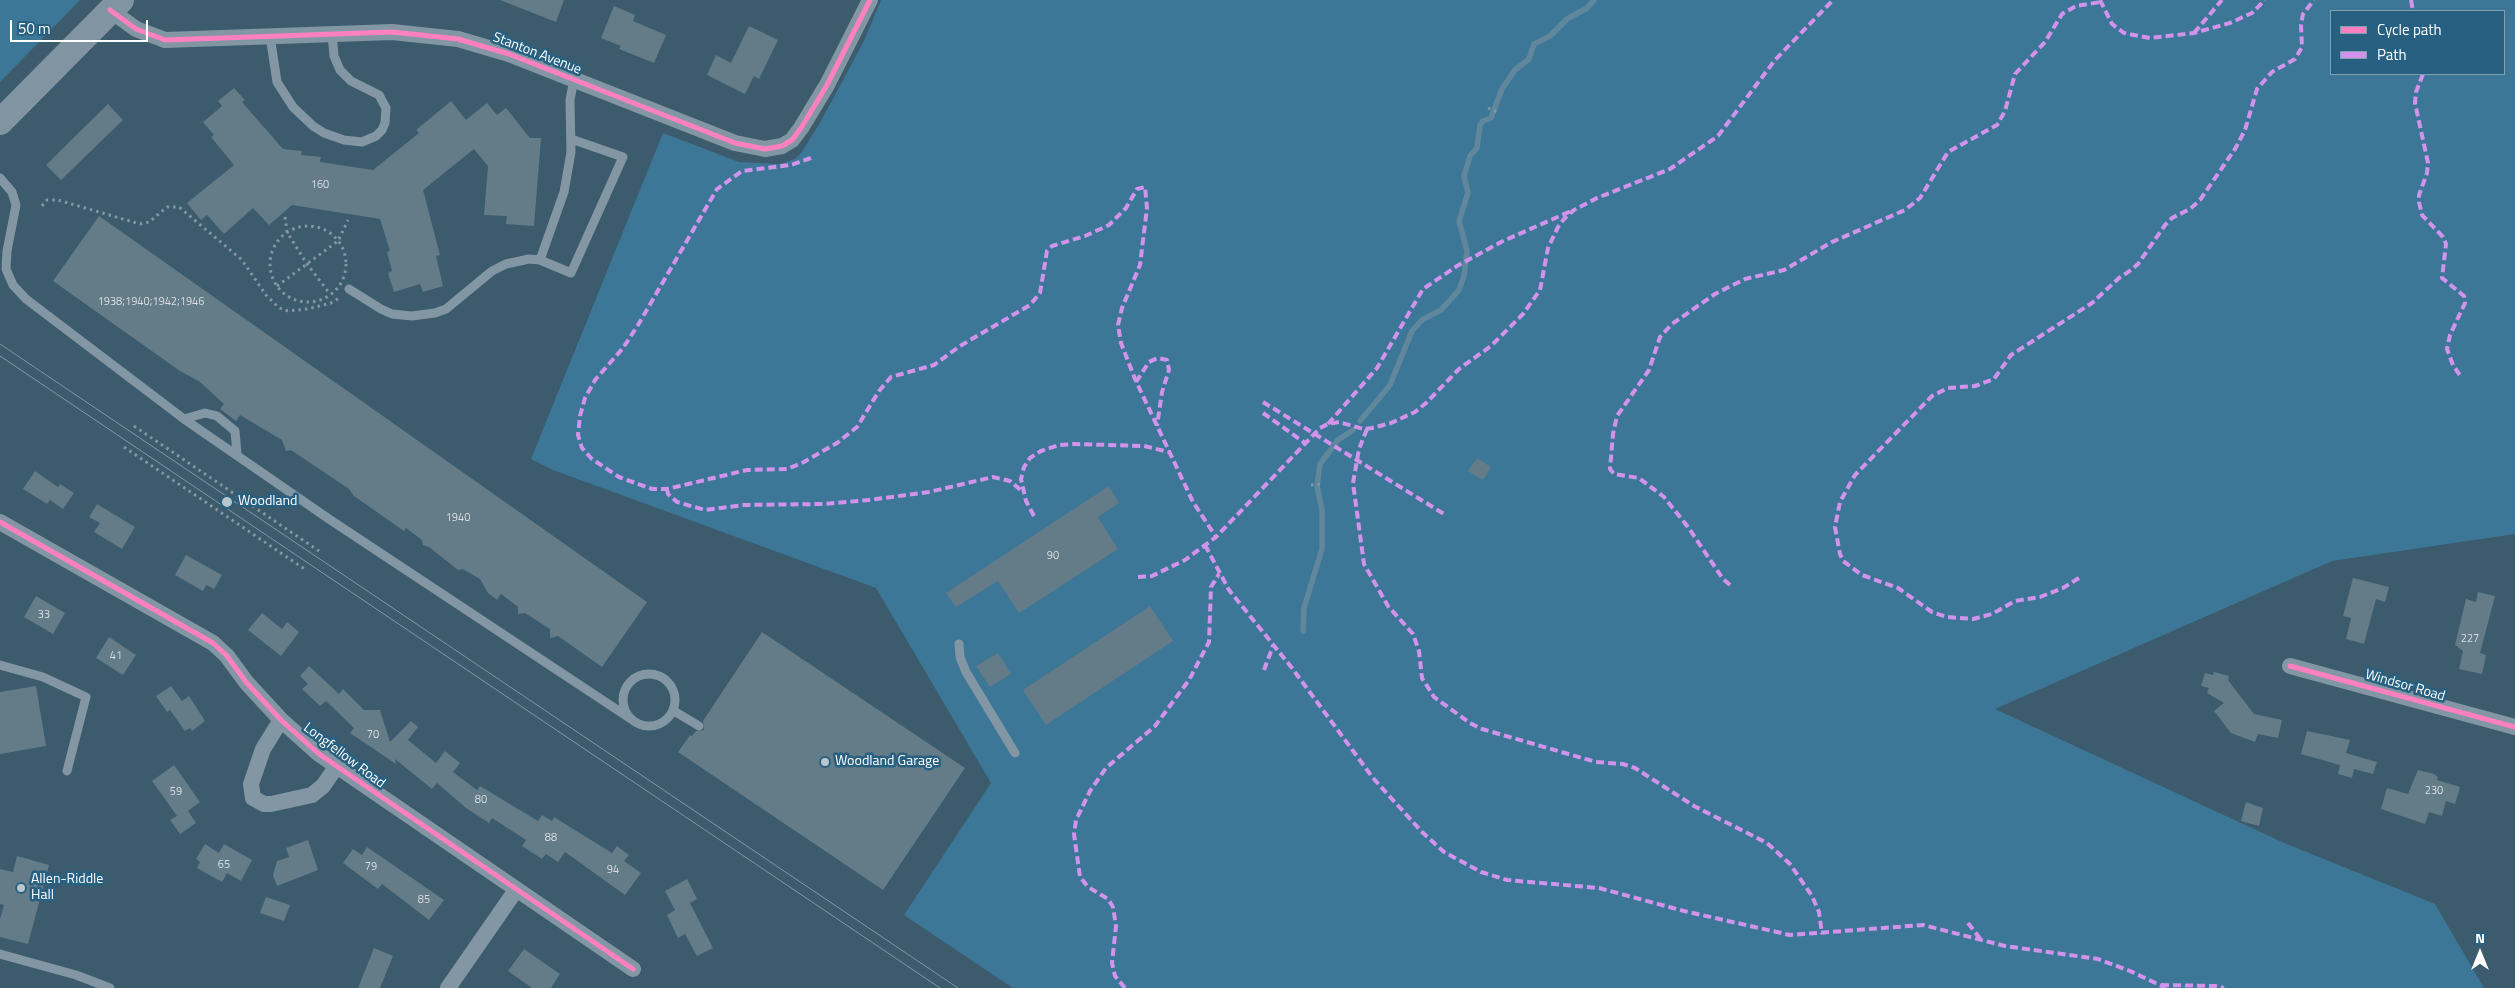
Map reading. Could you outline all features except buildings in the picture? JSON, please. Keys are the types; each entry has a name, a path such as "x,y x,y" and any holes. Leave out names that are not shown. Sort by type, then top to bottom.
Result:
{"main road":[{"path":"0,122 115,5"}],"street":[{"name":"Stanton Avenue","path":"115,5 136,29 165,40 392,32 439,36 492,48 740,145 758,149 776,148 792,140 806,121 854,34 870,0"},
{"name":"Longfellow Road","path":"0,522 213,644 227,656 246,682 281,720 336,767 633,969"},
{"name":"Windsor Road","path":"2290,666 2515,727"},
{"path":"281,720 263,750 251,784 253,798 264,804 271,804 312,795 323,786 336,767"},
{"path":"448,988 516,890"}],"lane":[{"path":"270,36 278,82 293,107 308,122 324,133 344,140 362,142 376,136 382,130 385,124 386,108 383,101 374,91 351,81 340,70 334,56 332,34"},
{"path":"540,260 564,192 571,139 570,100 574,79"},
{"path":"349,289 392,314 423,315 446,309 492,271 506,264 529,259 540,260 571,273 623,157 571,139"},
{"path":"0,178 12,192 16,205 6,263 8,275 13,285 26,299 184,419 631,719 644,726 653,726 665,721 674,711 675,694 669,682 658,675 644,674 631,681 624,692 624,707 631,719"},
{"path":"184,419 205,413 217,416 235,431 237,454"},
{"path":"958,644 960,657 966,672 1015,753"},
{"path":"0,665 43,677 86,697 68,771"},
{"path":"674,711 700,726"},
{"path":"0,954 76,975 110,988"}],"path":[{"path":"1488,108 1497,112"},
{"path":"42,206 47,200 58,200 140,224 149,222 167,207 179,207 242,260 266,295 284,311 318,308 331,303 349,289"},
{"path":"285,216 287,232 307,264 330,294"},
{"path":"277,286 338,241 348,220"},
{"path":"313,226 326,230 338,241 345,256 345,269 342,281 330,294 319,300 300,300 288,296 277,286 272,274 270,261 274,248 287,232 300,227 313,226"},
{"path":"134,426 319,551"},
{"path":"124,447 306,570"},
{"path":"1312,484 1322,484"}],"shaded area":[{"path":"0,0 80,0 0,82"},
{"path":"881,0 2515,0 2515,534 2332,561 1995,709 2282,842 2435,904 2484,988 1013,988 904,915 991,783 876,588 553,470 531,459 663,133 739,162 779,164 795,159 801,153 820,123 864,41"}],"waterway":[{"path":"1360,421 1390,385 1412,331 1422,320 1441,310 1459,290 1464,276 1467,251 1459,221 1468,193 1464,176 1470,156 1477,148 1480,125 1483,121 1491,118 1502,89 1515,70 1529,59 1534,44 1550,36 1567,19 1587,8 1594,0"},
{"path":"1303,631 1304,608 1322,549 1322,510 1317,486 1320,464 1338,440 1353,430"}],"tram line":[{"path":"0,344 958,988"},
{"path":"0,356 940,988"}],"marked path":[{"path":"1138,577 1152,576 1185,560 1216,537 1320,428 1339,422 1363,429 1372,428 1391,423 1415,412 1426,403 1459,369 1491,346 1523,314 1540,290 1548,248 1564,219 1574,210 1597,198 1670,169 1718,136 1775,60 1833,0"},
{"path":"2100,0 2112,24 2124,33 2150,38 2194,33 2230,23 2252,13 2265,0"},
{"path":"2194,33 2222,0"},
{"path":"2079,578 2063,588 2040,597 2015,601 1992,614 1973,619 1947,617 1932,612 1898,588 1862,575 1843,561 1835,527 1840,502 1855,475 1932,396 1948,388 1975,386 1994,379 2011,355 2092,303 2119,278 2138,264 2165,225 2172,218 2190,209 2200,200 2235,149 2245,130 2257,89 2272,72 2295,59 2302,47 2301,25 2303,14 2314,0"},
{"path":"2411,0 2413,10"},
{"path":"1730,585 1723,579 1688,527 1664,497 1639,478 1614,474 1610,469 1613,434 1617,416 1649,370 1660,337 1672,324 1715,294 1745,279 1784,270 1832,242 1905,210 1920,198 1948,152 1997,125 2005,111 2015,74 2045,42 2062,14 2076,6 2101,2"},
{"path":"2423,75 2416,92 2415,103 2428,163 2427,173 2419,195 2419,202 2422,215 2443,237 2446,244 2442,278 2464,296 2465,303 2450,335 2447,349 2453,365 2461,377"},
{"path":"811,158 791,165 742,171 717,189 638,325 623,348 595,380 585,398 580,416 578,435 582,448 592,459 619,477 652,489 667,489 747,470 787,469 804,462 837,443 857,427 879,391 891,377 934,365 960,346 1030,305 1040,293 1047,251 1052,246 1085,236 1109,225 1126,208 1137,189 1145,187 1147,208 1140,265 1122,308 1118,325 1121,343 1135,379 1193,502 1216,537"},
{"path":"1328,424 1377,368 1423,289 1457,266 1501,242 1571,211"},
{"path":"1136,382 1149,362 1158,358 1167,360 1169,370 1162,392 1157,426"},
{"path":"1263,402 1444,514"},
{"path":"1263,413 1305,443"},
{"path":"1367,429 1359,449 1353,483 1364,564 1388,606 1413,634 1419,651 1422,678 1434,697 1470,723 1482,729 1596,762 1623,764 1635,768 1694,806 1767,843 1790,864 1812,896 1819,912 1822,934"},
{"path":"1034,516 1026,501 1021,479 1024,467 1030,458 1041,451 1059,445 1074,444 1144,446 1169,452"},
{"path":"667,489 668,494 677,502 705,510 744,505 823,504 869,500 929,492 993,477 1010,481 1024,493"},
{"path":"1205,545 1229,590 1292,668 1373,778 1422,832 1444,852 1481,872 1507,880 1599,888 1684,911 1790,935 1923,925 2005,946 2098,959 2130,971 2166,988"},
{"path":"1125,988 1115,976 1112,963 1116,926 1113,907 1108,899 1088,887 1080,877 1074,834 1076,820 1090,791 1106,768 1155,726 1189,680 1209,642 1211,587 1219,574"},
{"path":"1264,670 1273,646"},
{"path":"1968,923 1982,941"},
{"path":"2161,985 2215,986 2224,988"}],"cycle path":[{"path":"110,10 136,29 165,40 392,32 458,39 509,54 735,143 765,149 782,146 792,140 801,128 827,85 870,0"},
{"path":"0,522 213,643 227,656 246,682 281,720 319,754 633,969"},
{"path":"2290,666 2515,727"}],"place":[{"name":"Woodland","path":"227,502"},
{"name":"Woodland Garage","path":"825,762"},
{"name":"Allen-Riddle Hall","path":"21,888"}]}
